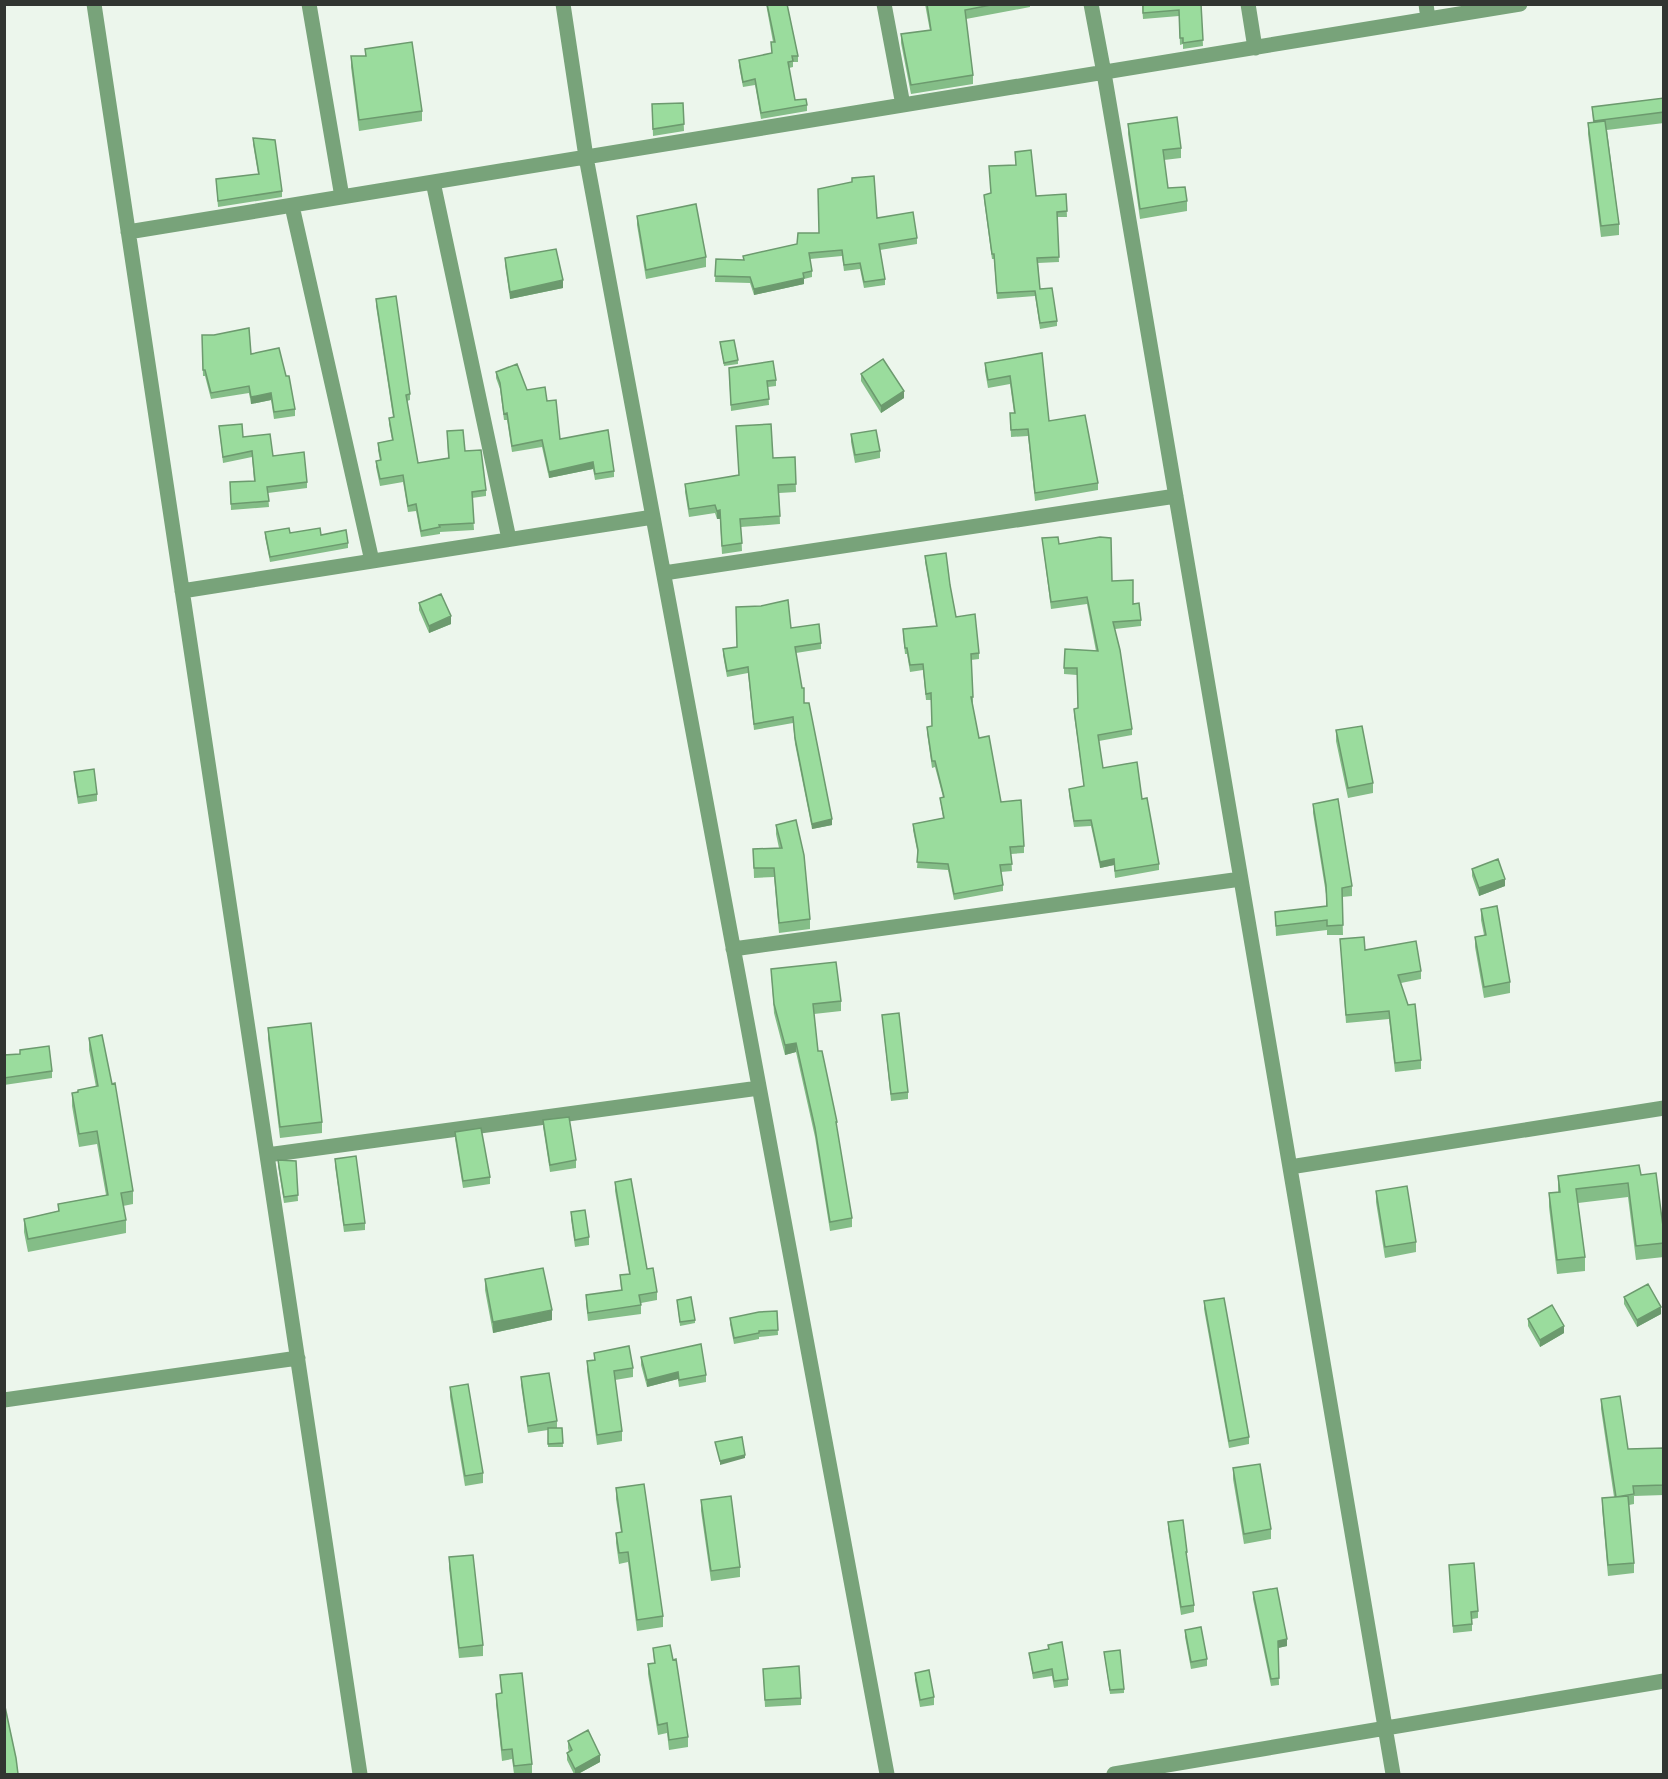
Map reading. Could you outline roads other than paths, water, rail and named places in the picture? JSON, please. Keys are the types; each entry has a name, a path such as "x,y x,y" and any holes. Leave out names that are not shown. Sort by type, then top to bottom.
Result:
{"street":[{"path":"94,4 360,1774"},
{"path":"309,4 342,197"},
{"path":"563,4 586,157 887,1774"},
{"path":"884,4 903,105"},
{"path":"1091,4 1394,1774"},
{"path":"1248,4 1255,48"},
{"path":"128,232 1255,48 1427,12 1520,4"},
{"path":"433,182 509,539"},
{"path":"292,206 372,561"},
{"path":"664,573 1176,496"},
{"path":"182,591 653,517"},
{"path":"733,949 1241,879"},
{"path":"267,1155 759,1088"},
{"path":"1290,1167 1664,1108"},
{"path":"4,1400 298,1358"},
{"path":"1114,1774 1664,1682"}]}
